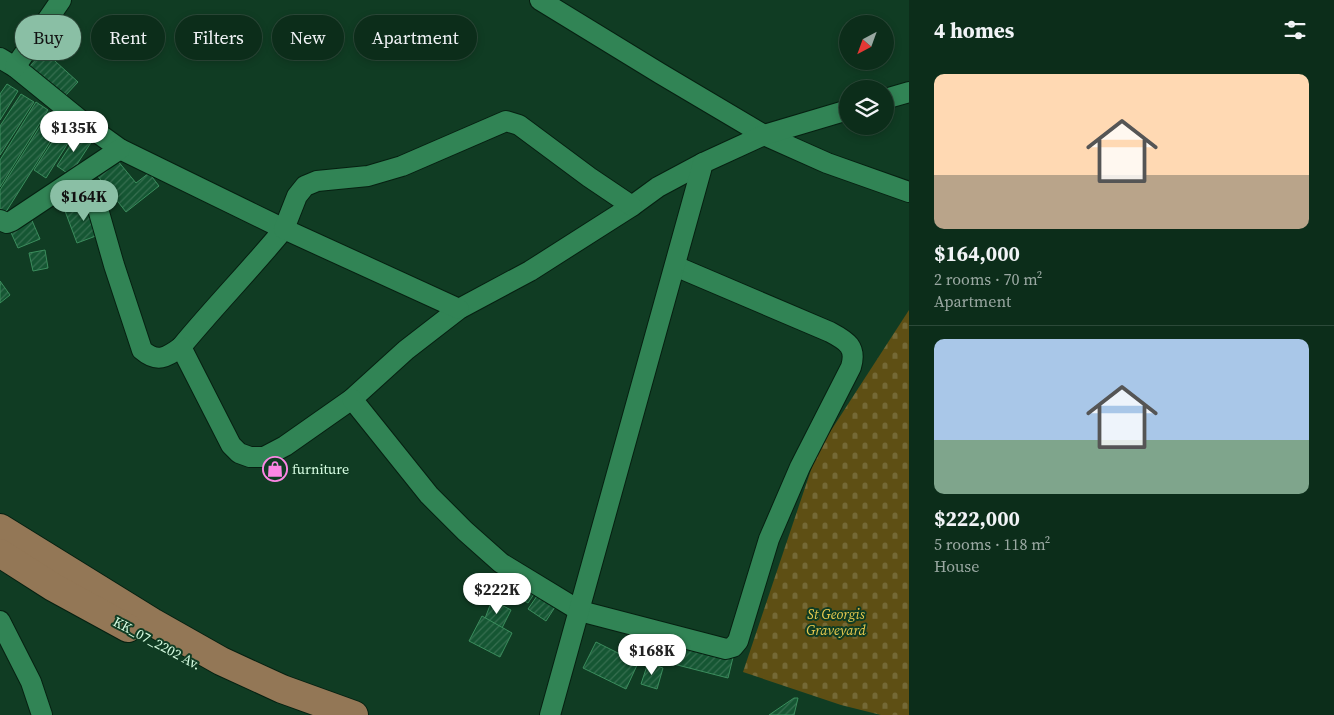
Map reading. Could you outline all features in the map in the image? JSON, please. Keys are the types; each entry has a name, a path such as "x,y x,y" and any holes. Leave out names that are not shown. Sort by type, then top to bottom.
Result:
{"main road":[{"path":"0,528 152,622 221,661 282,688 354,715"},
{"name":"KK_07_2202 Av.","path":"0,553 53,587 195,665 260,694 322,715"}],"street":[{"path":"61,0 7,62 84,123 120,149 284,229 459,309"},
{"path":"540,0 764,135 827,163 909,192"},
{"path":"894,96 909,92"},
{"path":"181,347 231,444 239,453 250,457 264,457 284,446 352,398 406,350 459,309 530,271 632,206 658,187 703,163 764,135 839,113"},
{"path":"98,209 142,350 149,356 161,358 174,353 181,347 205,317 284,229 297,196 305,186 318,181 368,176 402,166 506,121 519,125 589,178 632,206"},
{"path":"0,220 7,223 12,221 120,149"},
{"path":"550,715 703,163"},
{"path":"352,398 429,494 465,531 501,563 580,611 726,649 733,647 738,641 768,539 800,467 854,356 843,339 830,332 675,266"},
{"path":"0,621 31,682 42,715"}],"green space":[{"name":"St Georgis Graveyard","path":"909,310 909,715 881,715 841,705 743,672 817,452"}],"building":[{"path":"36,60 54,60 78,82 64,97 30,66"},
{"path":"7,84 18,91 0,120 0,94"},
{"path":"21,94 34,102 0,155 0,126"},
{"path":"36,102 48,110 0,187 0,160"},
{"path":"49,112 63,121 4,215 0,213 0,190"},
{"path":"63,125 75,132 46,178 34,170"},
{"path":"79,132 92,141 70,175 57,166"},
{"path":"117,160 136,183 149,173 159,186 126,212 97,175"},
{"path":"92,201 104,233 77,243 65,211"},
{"path":"30,216 40,239 18,248 8,226"},
{"path":"45,250 48,268 33,271 29,253"},
{"path":"0,281 10,295 0,303"},
{"path":"515,578 536,591 528,603 507,590"},
{"path":"537,596 555,607 546,621 528,609"},
{"path":"492,600 511,610 501,630 484,621"},
{"path":"482,616 512,633 500,657 469,641"},
{"path":"662,630 735,649 728,678 654,659"},
{"path":"596,642 638,663 626,689 583,668"},
{"path":"648,663 663,668 657,689 641,684"},
{"path":"794,698 798,698 794,715 769,715"}],"place":[{"name":"furniture","path":"275,469"}]}
